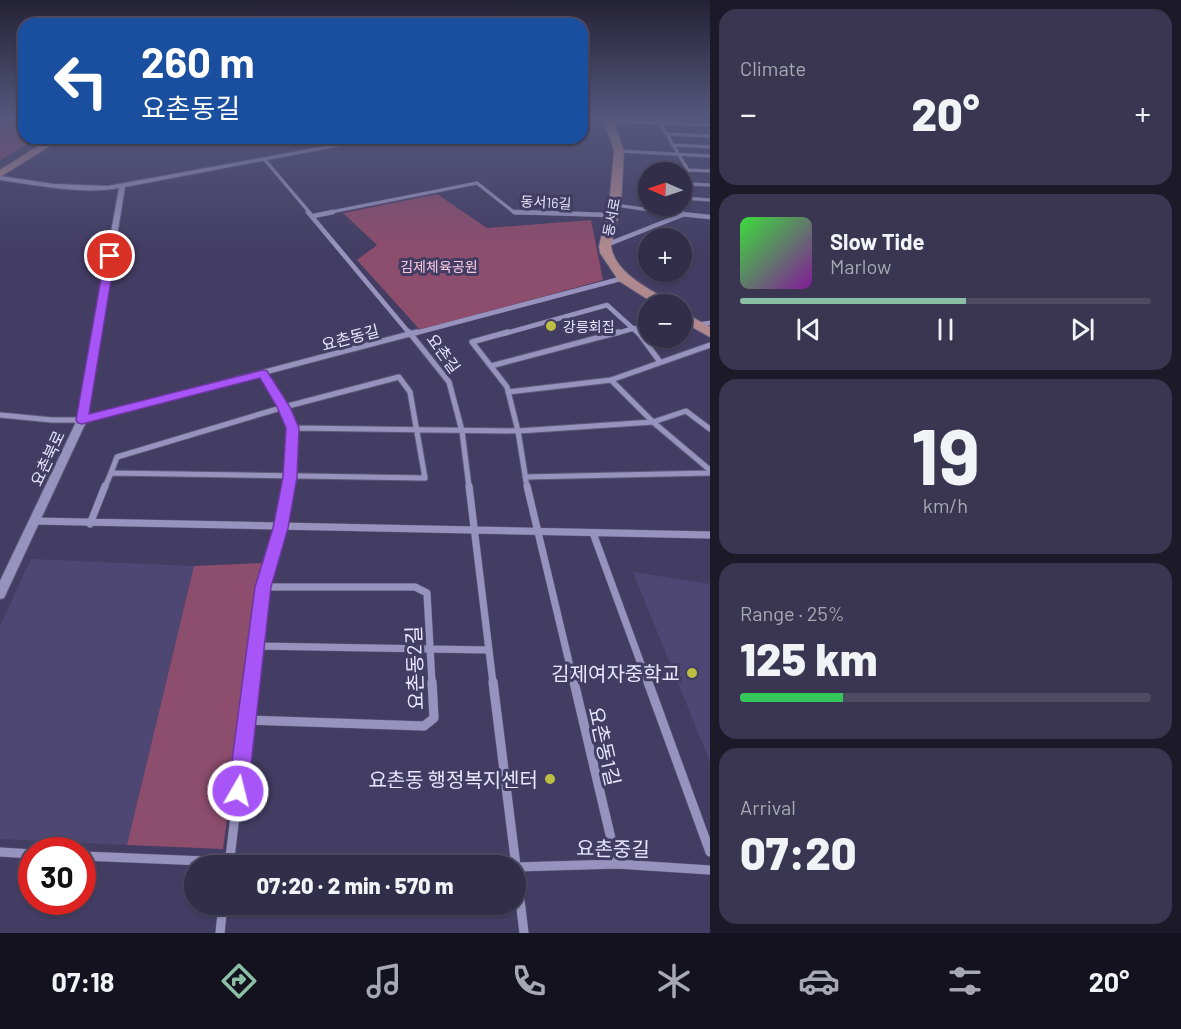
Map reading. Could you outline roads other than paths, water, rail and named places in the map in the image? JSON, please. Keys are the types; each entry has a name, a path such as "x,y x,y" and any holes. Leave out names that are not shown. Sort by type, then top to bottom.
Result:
{"main road":[{"path":"0,176 22,162"},
{"name":"동서로","path":"618,162 613,210 605,246 606,253 624,278 649,294"},
{"path":"703,324 710,333"}],"street":[{"path":"0,176 34,184 90,189 122,186 257,162"},
{"name":"요촌길","path":"266,162 412,334 449,382 462,431 515,855"},
{"path":"692,170 710,171"},
{"name":"동서16길","path":"313,216 477,183 515,213 613,210 638,212"},
{"path":"692,184 710,185"},
{"name":"요촌북로","path":"0,594 82,420 122,186"},
{"path":"692,199 710,200"},
{"name":"동서로","path":"605,246 636,237 644,231 680,216"},
{"name":"동서16길","path":"692,216 710,217"},
{"name":"요촌동길","path":"0,415 40,420 82,420 624,278"},
{"name":"요촌동1길","path":"616,864 537,530 507,387 472,342 607,304 635,328 660,362"},
{"path":"491,366 635,328"},
{"path":"508,392 611,380 710,345"},
{"path":"230,855 263,587 280,528 290,477 293,428 284,407 263,373"},
{"path":"90,524 110,473 117,457 284,407 399,377 410,392 425,478 110,473"},
{"path":"611,380 652,422 710,471"},
{"path":"293,428 518,431 652,422 686,411 710,429"},
{"path":"525,477 710,471"},
{"path":"34,521 280,528 537,530 710,535"},
{"path":"593,533 710,852"},
{"name":"요촌동2길","path":"248,720 424,726 434,718 427,593 415,587 263,587"},
{"path":"256,646 489,650"},
{"path":"0,852 18,853"},
{"path":"96,857 184,862"},
{"name":"요촌중길","path":"526,866 616,864 710,870"},
{"path":"220,933 222,915"},
{"name":"요촌길","path":"522,915 524,933"}],"place":[{"name":"강릉회집","path":"551,326"},
{"name":"김제여자중학교","path":"692,673"},
{"name":"요촌동 행정복지센터","path":"550,779"}],"park label":[{"name":"김제체육공원","path":"439,266"}]}
